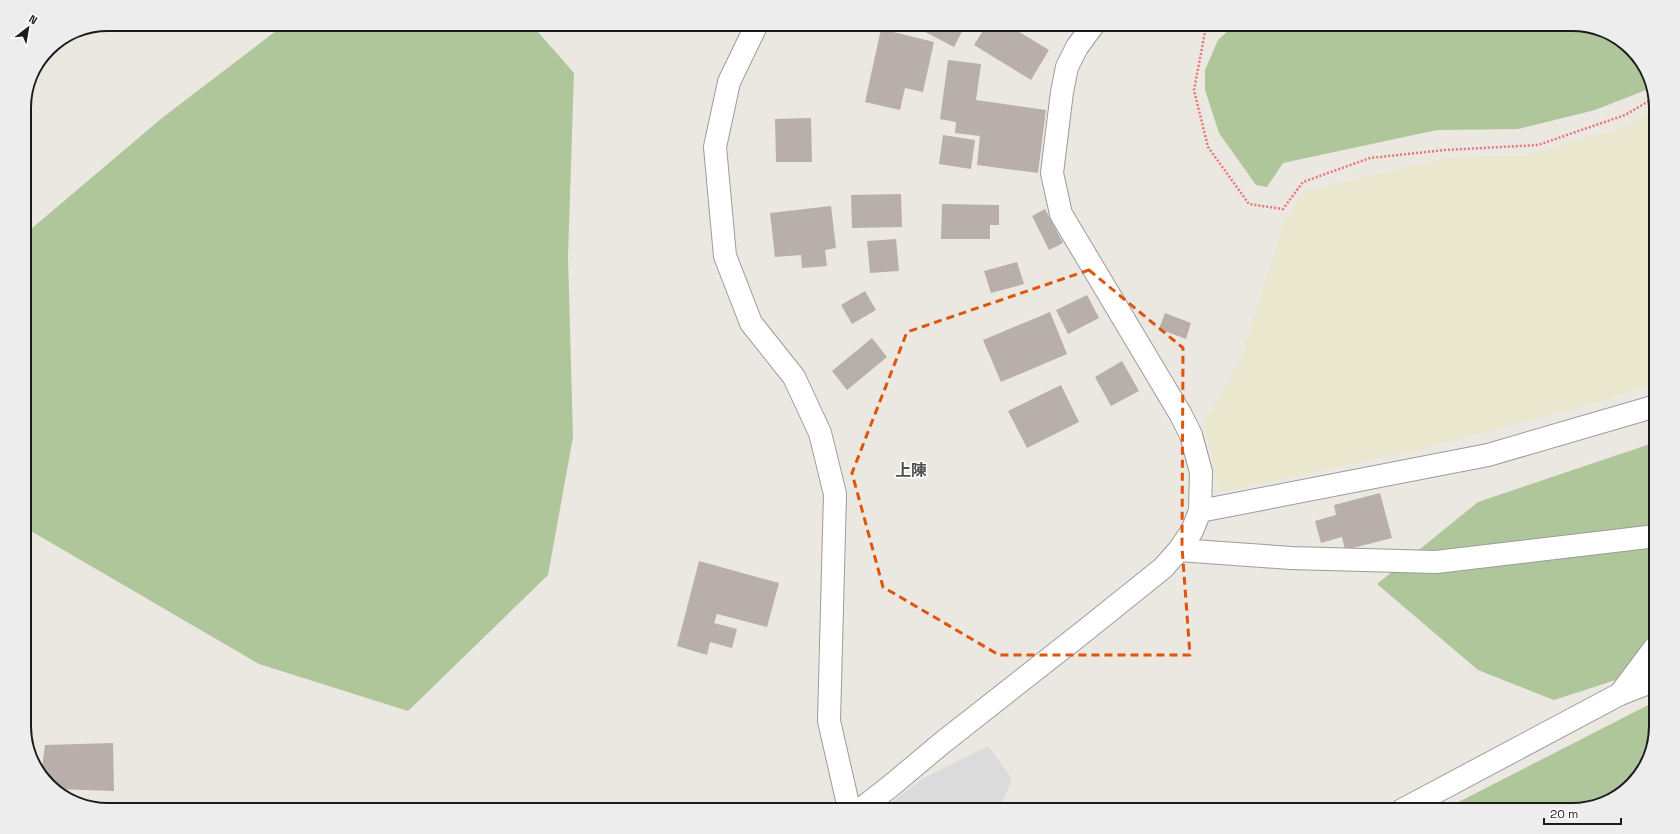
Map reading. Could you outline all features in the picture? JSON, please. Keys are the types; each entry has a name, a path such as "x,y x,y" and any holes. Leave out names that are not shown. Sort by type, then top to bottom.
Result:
{"street":[{"path":"754,31 729,82 715,147 725,256 751,323 794,377 820,433 835,494 829,721 848,803"},
{"path":"869,803 942,743 1163,568 1192,532 1200,511 1201,472 1191,435 1181,415 1061,214 1052,174 1062,92 1067,67 1076,47 1089,31"},
{"path":"1200,511 1488,455 1649,408"},
{"path":"1179,550 1291,558 1436,562 1649,537"},
{"path":"1620,694 1649,655"},
{"path":"1415,803 1620,694 1649,683"}],"path":[{"path":"1206,31 1194,90 1208,147 1249,204 1283,209 1303,182 1370,158 1445,150 1538,144 1626,115 1649,101"}],"highlighted area":[{"path":"1089,270 1183,348 1182,547 1190,655 999,655 883,587 852,473 907,332"}],"shaded area":[{"path":"1649,112 1649,384 1602,401 1413,451 1219,492 1211,449 1203,426 1241,360 1284,223 1303,192 1453,157 1525,156 1622,128"},
{"path":"988,746 1012,779 1002,803 892,803 894,800 924,778"}],"green space":[{"path":"276,31 537,31 574,73 568,257 573,437 548,575 408,711 259,664 31,531 31,229 162,118"},
{"path":"1228,31 1582,32 1597,35 1623,50 1636,65 1647,90 1595,110 1518,129 1437,130 1283,163 1267,187 1256,185 1219,133 1205,90 1205,70 1218,40"},
{"path":"1649,444 1649,669 1554,700 1478,670 1377,584 1478,502"},
{"path":"1649,705 1648,741 1641,760 1630,777 1623,784 1606,795 1597,799 1572,803 1457,803"}],"building":[{"path":"881,31 889,31 934,42 923,92 905,88 900,110 865,102"},
{"path":"923,31 962,31 954,47"},
{"path":"983,31 1018,31 1049,50 1031,80 974,45"},
{"path":"948,60 981,64 976,100 1046,110 1038,173 977,165 980,136 955,133 956,122 940,119"},
{"path":"811,118 812,162 776,162 775,119"},
{"path":"943,135 975,140 971,169 939,164"},
{"path":"901,194 902,227 852,228 851,195"},
{"path":"942,204 999,205 999,225 990,225 990,239 941,239"},
{"path":"831,206 836,248 825,250 827,266 802,268 801,255 775,257 770,213"},
{"path":"1045,209 1063,243 1049,250 1032,216"},
{"path":"896,239 899,271 870,273 867,241"},
{"path":"1017,262 1024,284 991,293 984,271"},
{"path":"865,291 876,310 852,324 841,305"},
{"path":"1087,295 1099,318 1068,334 1056,310"},
{"path":"1050,312 1067,354 1001,382 983,340"},
{"path":"1165,313 1191,323 1186,339 1159,329"},
{"path":"872,338 887,357 847,390 832,371"},
{"path":"1122,361 1139,391 1111,406 1095,377"},
{"path":"1061,385 1079,422 1027,448 1008,411"},
{"path":"1380,493 1392,538 1345,550 1342,537 1321,543 1315,521 1336,515 1334,505"},
{"path":"699,561 779,583 767,627 717,614 714,623 737,629 732,648 710,642 707,655 677,646"},
{"path":"113,743 114,791 64,789 50,777 42,766 45,745"}],"district":[{"name":"上陳","path":"911,470"}]}
